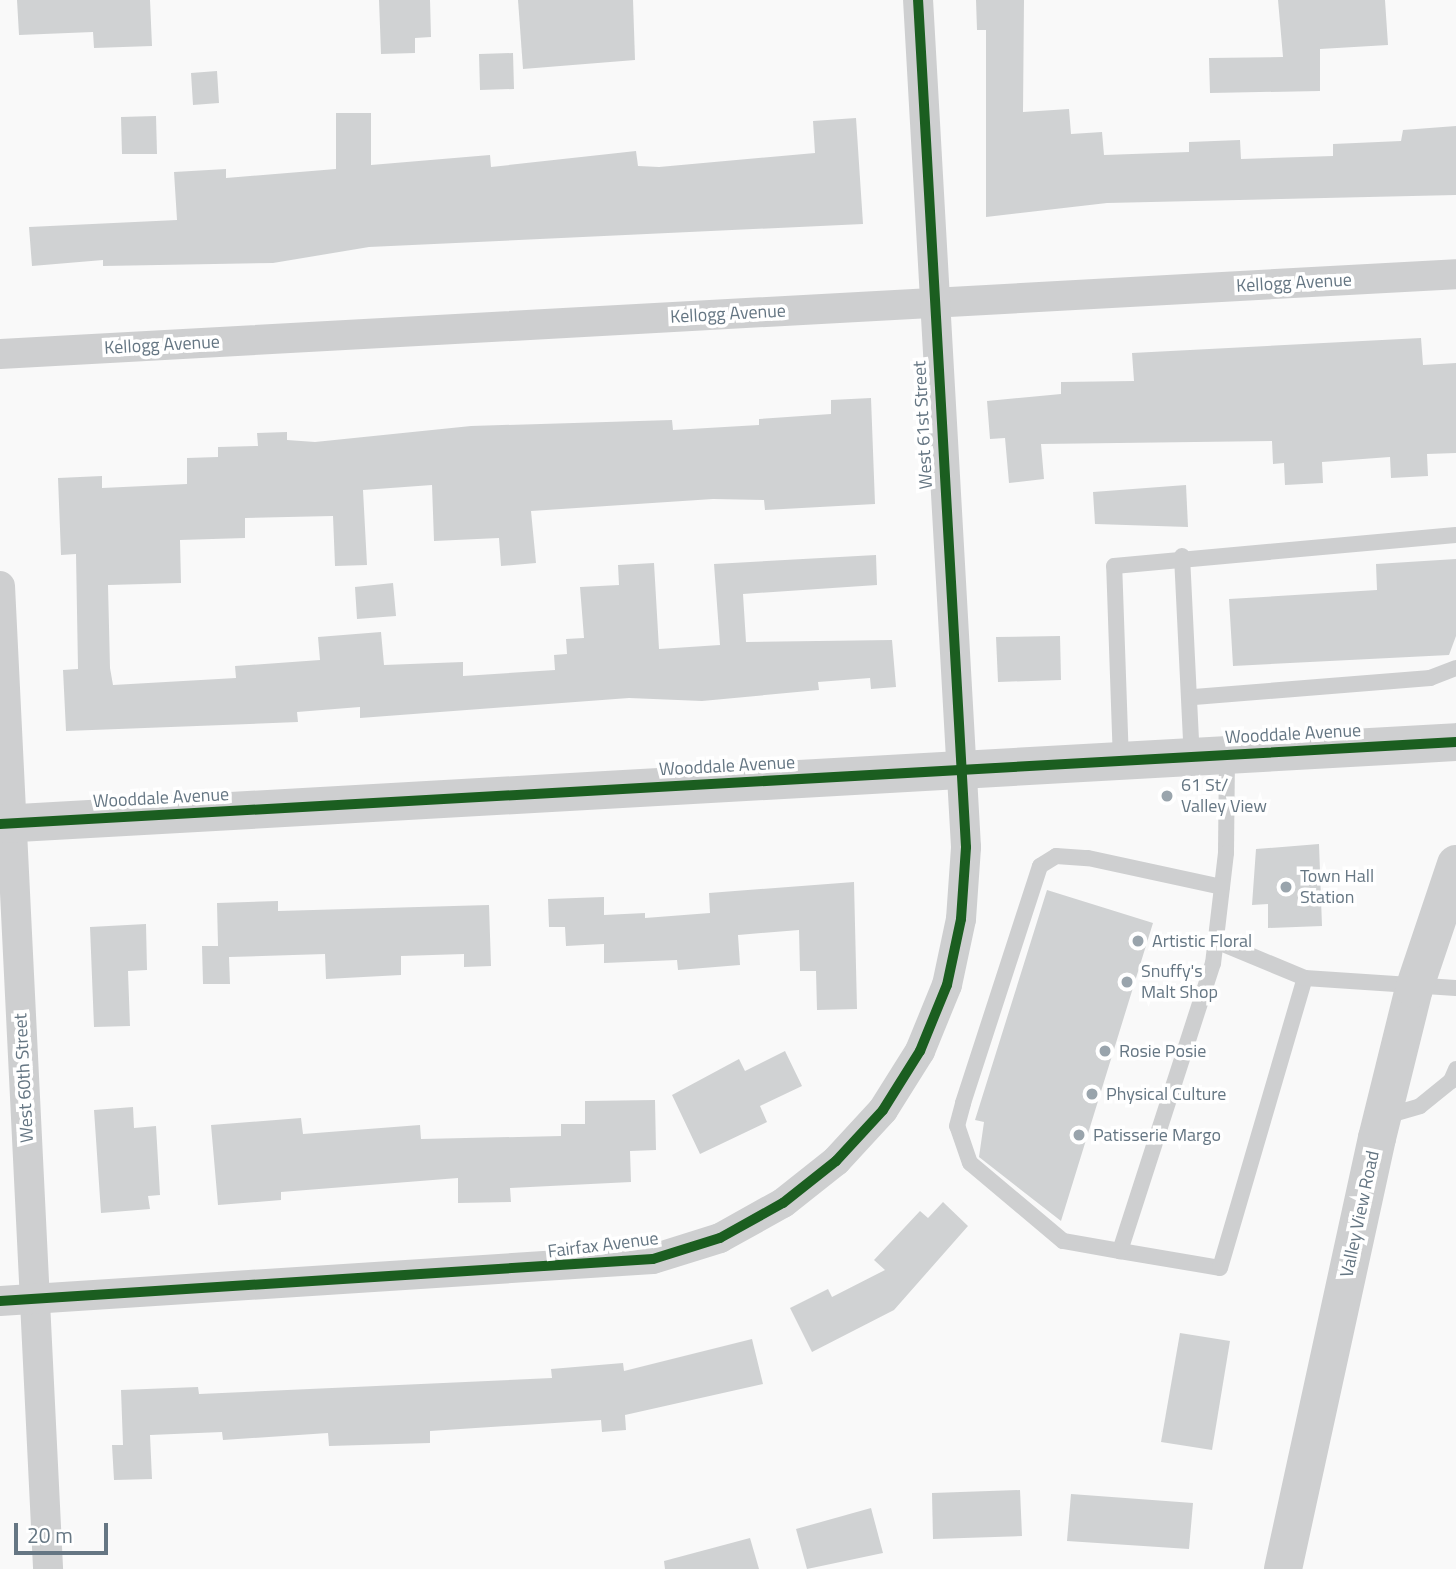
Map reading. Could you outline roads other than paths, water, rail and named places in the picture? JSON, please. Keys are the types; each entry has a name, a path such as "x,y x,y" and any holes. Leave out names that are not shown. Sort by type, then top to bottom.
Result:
{"street":[{"name":"West 61st Street","path":"918,0 965,847"},
{"name":"Kellogg Avenue","path":"0,354 1456,274"},
{"name":"West 60th Street","path":"0,586 6,824 35,1299 48,1569"},
{"name":"Wooddale Avenue","path":"6,824 1456,743"},
{"name":"Fairfax Avenue","path":"0,1301 584,1268 653,1259 720,1238 783,1203 836,1161 883,1110 920,1051 947,985 961,919 965,847"},
{"name":"Valley View Road","path":"1283,1569 1382,1117 1415,989 1456,864"}],"lane":[{"path":"1121,762 1114,566 1182,556 1456,535"},
{"path":"1120,1251 1216,941 1222,887 1210,757 1194,697 1182,556"},
{"path":"1194,697 1430,678 1456,668"},
{"path":"1222,887 1088,858 1056,856 1040,866 957,1126 970,1163 1063,1241 1220,1268 1306,978"},
{"path":"1216,941 1306,978 1415,989 1456,988"},
{"path":"1382,1117 1420,1106 1451,1081 1456,1069"}],"place":[{"name":"61 St/ Valley View","path":"1167,796"},
{"name":"Town Hall Station","path":"1286,887"},
{"name":"Artistic Floral","path":"1138,941"},
{"name":"Snuffy's Malt Shop","path":"1127,982"},
{"name":"Rosie Posie","path":"1105,1051"},
{"name":"Physical Culture","path":"1092,1094"},
{"name":"Patisserie Margo","path":"1079,1135"}]}
